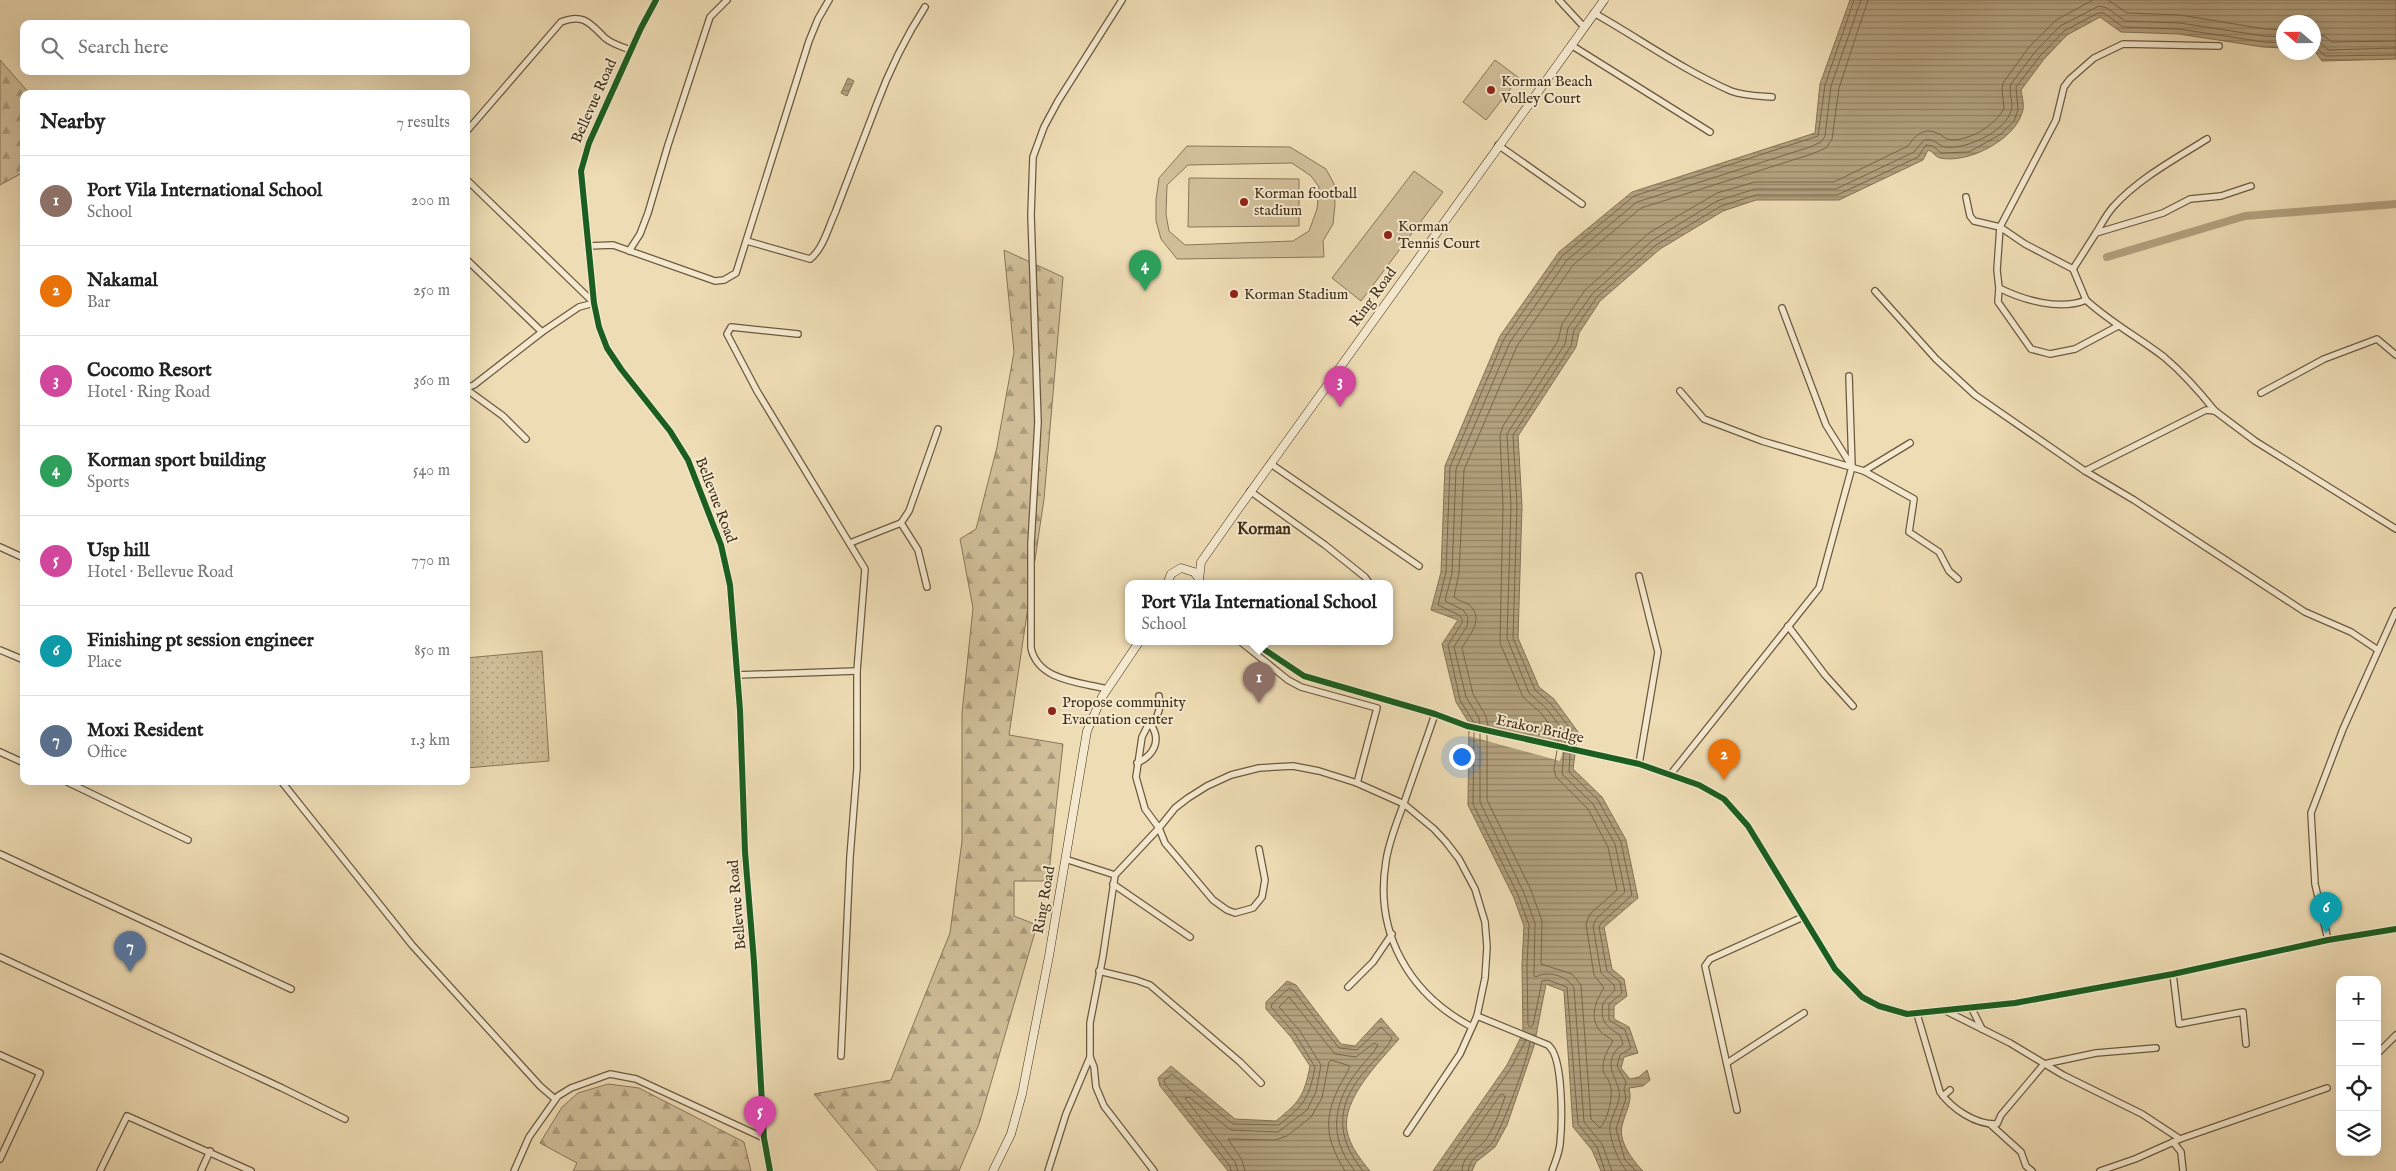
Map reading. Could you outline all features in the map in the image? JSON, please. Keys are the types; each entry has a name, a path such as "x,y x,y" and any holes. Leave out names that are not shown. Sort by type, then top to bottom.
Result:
{"main road":[{"name":"Ring Road","path":"1199,580 1201,562 1250,491 1604,0"},
{"path":"1169,580 1171,574 1178,569 1201,562"},
{"path":"1185,568 1194,572 1198,580"},
{"name":"Ring Road","path":"993,1171 1011,1134 1022,1094 1087,731 1095,710 1107,689 1137,645"}],"street":[{"name":"Bellevue Road","path":"656,0 630,50 583,157 580,171 594,303 599,327 607,348 670,431 688,460 721,546 730,585 764,1138 770,1171"},
{"path":"629,251 640,234 648,213 710,17 727,0"},
{"path":"588,246 607,244 707,278 724,280 736,273 806,50 818,19 829,0"},
{"path":"1107,689 1049,674 1036,662 1031,648 1032,544 1038,422 1031,215 1033,158 1038,141 1058,101 1122,0"},
{"path":"1559,0 1584,28"},
{"path":"747,241 810,259 814,256 821,245 847,186 887,79 925,7"},
{"path":"1594,13 1671,59 1732,91 1747,95 1772,97"},
{"path":"470,127 561,22 572,18 586,20 607,39 630,50"},
{"path":"2118,326 2075,349 2050,354 2031,349 1998,302 1997,270 2000,227 2056,120 2064,87 2070,79 2094,58 2123,44 2219,46"},
{"path":"1571,45 1710,132"},
{"path":"2073,269 2112,208 2131,190 2165,165 2206,139"},
{"path":"1498,145 1582,204"},
{"path":"470,183 594,303"},
{"path":"2096,233 2163,213 2190,198 2221,196 2251,186"},
{"path":"1966,197 1970,216 1974,221 2000,227 2025,244 2073,269 2086,300 2105,318 2164,357 2194,385 2215,410 2255,441 2396,529"},
{"path":"470,263 542,332"},
{"path":"1999,288 2020,298 2076,304 2086,300"},
{"path":"1875,291 1936,359 1975,395 2085,471 2134,500 2305,612 2351,632 2378,650"},
{"path":"470,388 542,332 579,307 594,303"},
{"path":"1782,308 1826,425 1852,467"},
{"path":"798,334 730,327 727,334 757,391 865,569 857,671 857,768 850,857 841,1056"},
{"path":"2261,393 2324,359 2377,339 2396,354"},
{"path":"1670,775 1819,588 1852,467 1849,376"},
{"path":"1680,391 1704,419 1762,441 1864,471 1914,499 1909,532 1939,552 1949,570 1958,579"},
{"path":"470,392 503,416 526,439"},
{"path":"2085,471 2206,410 2215,410"},
{"path":"850,543 901,523 909,511 938,429"},
{"path":"1864,471 1910,443"},
{"path":"1271,464 1419,566"},
{"path":"1250,491 1325,545 1365,580"},
{"path":"901,523 918,550 927,586"},
{"path":"0,547 20,556"},
{"path":"1639,576 1658,652 1639,764"},
{"path":"2328,940 2315,884 2311,813 2343,729 2396,611"},
{"path":"1788,626 1825,675 1853,706"},
{"path":"1245,645 1277,672 1301,687 1377,708 1357,783"},
{"name":"Erakor Bridge","path":"1257,645 1306,677 1435,714 1467,726 1639,764 1708,788 1736,810 1748,826 1835,970 1862,997 1887,1009 1907,1014 1972,1009 2015,1003 2173,974 2328,940 2396,929"},
{"path":"0,650 20,658"},
{"path":"1277,672 1283,663"},
{"path":"737,675 857,671"},
{"path":"1301,687 1306,677"},
{"path":"1322,693 1324,682"},
{"path":"1341,687 1342,698"},
{"path":"1159,696 1160,707 1156,719 1147,727 1142,737 1137,763 1138,791 1150,818 1159,828 1165,843 1205,892 1226,910 1235,913 1254,908 1262,897 1265,880 1259,849"},
{"path":"1369,705 1373,696"},
{"path":"1435,714 1388,849 1384,871 1385,909 1398,954 1417,985 1442,1008 1472,1027"},
{"path":"1137,763 1150,756 1154,748 1156,734 1151,725"},
{"path":"0,752 20,761"},
{"path":"1154,1171 1104,1106 1096,1087 1094,1067 1090,1057 1090,1022 1115,875 1175,808 1196,792 1231,775 1280,766 1293,766 1319,771 1357,783 1404,804 1434,829 1460,859 1481,906 1487,948 1485,978 1477,1016 1460,1054 1407,1133"},
{"path":"73,785 188,840"},
{"path":"284,785 412,945 540,1086 555,1099"},
{"path":"0,854 291,989"},
{"path":"1065,859 1115,875"},
{"path":"1113,884 1190,937"},
{"path":"1737,1110 1705,970 1706,964 1712,958 1803,916"},
{"path":"1348,987 1373,962 1392,934"},
{"path":"0,957 345,1119"},
{"path":"1099,972 1150,985 1261,1082"},
{"path":"2173,974 2179,1024 2243,1012 2246,1044"},
{"path":"1972,1009 1982,1030"},
{"path":"1946,1011 2142,1114 2180,1139"},
{"path":"1727,1063 1804,1014"},
{"path":"1916,1014 1936,1084 1943,1096 1947,1102 1986,1125 1997,1124 2001,1115 2044,1064 2104,1052 2156,1048"},
{"path":"1477,1016 1548,1045 1555,1053 1559,1074 1560,1144 1552,1171"},
{"path":"2381,1050 2396,1034"},
{"path":"0,1055 40,1073 0,1159"},
{"path":"1048,1171 1066,1114 1090,1057"},
{"path":"514,1171 529,1137 555,1099 571,1088 601,1076 617,1073 642,1081 764,1138"},
{"path":"2100,1171 2136,1159 2180,1139 2327,1088"},
{"path":"1943,1096 1950,1090"},
{"path":"100,1171 127,1116 252,1171"},
{"path":"1990,1124 2021,1152 2026,1166 2032,1171"},
{"path":"2173,1142 2181,1152 2183,1171"},
{"path":"201,1171 210,1151"}],"green space":[{"path":"0,60 26,90 20,90 20,174 0,185"},
{"name":"Korman Beach Volley Court","path":"1495,60 1519,78 1486,120 1463,102"},
{"path":"1187,146 1290,147 1326,169 1334,184 1335,205 1333,224 1323,241 1324,257 1177,259 1161,239 1156,221 1159,178","holes":["1292,163 1311,176 1319,187 1317,209 1309,231 1293,241 1185,245 1169,231 1166,214 1167,185 1188,165"]},
{"name":"Korman Tennis Court","path":"1414,171 1443,192 1361,301 1332,278"},
{"name":"Korman football stadium","path":"1189,178 1299,179 1299,226 1188,227"},
{"path":"1004,250 1063,277 1044,499 1009,735 1063,744 1048,881 1014,881 1014,916 1037,925 979,1124 959,1171 878,1171 814,1094 891,1080 950,933 962,841 962,713 973,608 960,539 976,529 997,447 1014,352"},
{"path":"542,651 549,761 470,768 470,658"},
{"path":"608,1084 639,1088 744,1142 751,1171 573,1171 577,1163 540,1143 562,1107 578,1093"}],"water":[{"path":"1850,0 2396,0 2396,59 2322,61 2321,15 2276,15 2276,48 2179,34 2121,32 2100,17 2067,35 2044,59 2021,90 2023,107 2017,123 2000,141 1989,148 1976,154 1951,159 1940,158 1928,150 1923,160 1839,200 1756,200 1723,211 1660,249 1600,301 1579,333 1576,347 1518,436 1522,506 1518,638 1539,687 1554,699 1578,732 1573,769 1602,797 1626,840 1638,898 1604,927 1612,969 1624,979 1627,996 1614,1006 1614,1019 1629,1027 1638,1053 1624,1057 1621,1068 1630,1079 1639,1077 1647,1070 1650,1080 1643,1086 1629,1088 1629,1102 1621,1132 1627,1150 1643,1171 1601,1171 1592,1150 1573,1127 1564,991 1546,984 1534,1046 1507,1125 1495,1147 1476,1162 1472,1171 1433,1171 1507,1065 1523,1033 1522,964 1524,926 1514,898 1468,805 1469,723 1456,702 1442,644 1458,620 1431,610 1441,572 1445,466 1500,336 1559,252 1632,192 1815,133 1820,84"},
{"path":"848,78 854,81 847,96 841,93"},
{"path":"1287,981 1296,985 1341,1044 1355,1046 1381,1018 1399,1039 1373,1069 1356,1093 1347,1119 1347,1131 1350,1142 1370,1171 1228,1171 1160,1086 1158,1078 1171,1066 1235,1119 1276,1121 1290,1109 1303,1092 1310,1066 1291,1037 1266,1009 1266,1002"}],"pier":[{"path":"1472,723 1564,747 1560,761 1469,736"}],"waterway":[{"path":"2107,257 2245,216 2396,204"}],"cycle path":[{"path":"656,0 641,28 589,143 581,171 594,303 599,327 607,348 621,369 670,431 688,460 721,545 730,585 740,710 745,852 754,962 764,1138 770,1171"},
{"path":"1258,645 1304,676 1435,714 1467,726 1639,764 1699,785 1724,799 1748,826 1835,969 1862,997 1879,1006 1907,1014 2015,1003 2173,974 2328,940 2396,929"}],"place":[{"name":"Korman Beach Volley Court","path":"1491,90"},
{"name":"Korman football stadium","path":"1244,202"},
{"name":"Korman Tennis Court","path":"1388,235"},
{"name":"Korman sport building","path":"1145,291"},
{"name":"Korman Stadium","path":"1234,294"},
{"name":"Cocomo Resort","path":"1340,407"},
{"name":"Port Vila International School","path":"1259,703"},
{"name":"Propose community Evacuation center","path":"1052,711"},
{"name":"Nakamal","path":"1724,780"},
{"name":"Finishing pt session engineer","path":"2326,933"},
{"name":"Moxi Resident","path":"130,972"},
{"name":"Usp hill","path":"760,1137"}],"district":[{"name":"Korman","path":"1264,530"}]}
